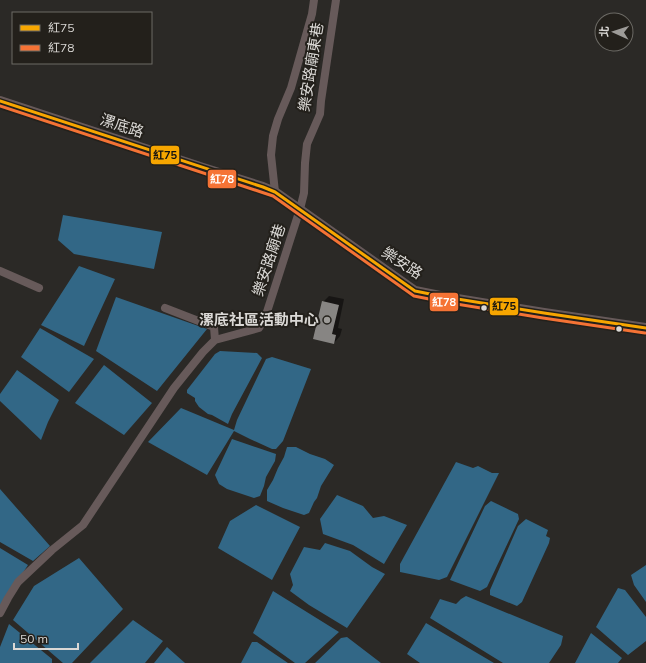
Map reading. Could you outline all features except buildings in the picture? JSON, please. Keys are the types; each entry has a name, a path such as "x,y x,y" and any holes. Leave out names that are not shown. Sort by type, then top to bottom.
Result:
{"street":[{"path":"275,192 271,155 273,136 278,119 291,88 312,14 314,0"},
{"name":"樂安路廟東巷","path":"300,209 304,193 305,163 308,144 320,114 336,0"},
{"name":"漯底路","path":"0,102 263,187 275,192 300,209"},
{"name":"樂安路","path":"300,209 415,291 544,314 646,328"},
{"name":"樂安路廟巷","path":"215,340 259,328 265,318 300,209"},
{"path":"0,270 38,288"},
{"path":"0,613 18,582 52,550 83,525 174,388 203,352 215,340 214,327 165,308"}],"water":[{"path":"63,215 162,232 154,269 74,254 58,240"},
{"path":"79,266 115,279 84,346 41,325"},
{"path":"116,297 207,329 157,391 96,351"},
{"path":"40,328 94,359 69,392 21,357"},
{"path":"220,351 257,353 262,358 228,424 208,414 199,407 195,401 195,398 187,393 187,390 215,354"},
{"path":"272,357 311,369 283,441 276,449 272,449 234,431 207,475 148,442 181,408 234,430 237,420 266,359"},
{"path":"104,365 152,403 124,435 75,403"},
{"path":"17,370 59,400 41,440 0,401 0,394"},
{"path":"232,439 276,454 275,461 266,477 260,496 254,498 227,489 219,484 215,475"},
{"path":"287,447 296,447 325,459 334,465 321,486 317,498 309,513 304,515 267,501 267,490 284,457"},
{"path":"456,462 473,468 478,466 492,473 499,473 447,577 439,580 400,572 400,564"},
{"path":"0,489 50,546 33,561 0,542"},
{"path":"337,495 363,506 373,518 384,516 407,525 384,564 353,545 323,534 320,519"},
{"path":"491,501 518,514 519,519 487,587 480,591 450,580 485,506"},
{"path":"256,505 300,527 272,580 218,548 230,521"},
{"path":"526,519 548,530 546,536 550,538 522,602 517,606 490,595 490,590 518,526"},
{"path":"325,543 350,551 372,567 385,574 347,628 309,605 290,591 293,585 290,574 304,547 320,550"},
{"path":"0,548 28,565 0,608"},
{"path":"79,558 123,609 72,663 63,663 13,620 34,586"},
{"path":"646,565 646,602 634,585 631,575"},
{"path":"618,588 625,590 646,617 646,641 628,655 596,627"},
{"path":"273,591 339,632 305,663 295,663 253,633"},
{"path":"466,596 563,636 561,645 549,663 503,663 430,618 440,599 456,604"},
{"path":"133,620 163,641 145,663 90,663"},
{"path":"426,623 494,663 420,663 407,654"},
{"path":"9,624 52,659 52,663 0,663 0,647"},
{"path":"591,633 622,658 618,663 575,663"},
{"path":"347,637 381,663 315,663 341,638"},
{"path":"252,642 257,642 288,663 241,663"},
{"path":"167,647 185,663 154,663"}],"transit line":[{"name":"紅75","path":"0,101 275,192 415,291 544,313 646,328"},
{"name":"紅78","path":"0,106 273,196 414,296 543,318 645,333"}],"place":[{"name":"漯底社區活動中心","path":"327,320"}]}
